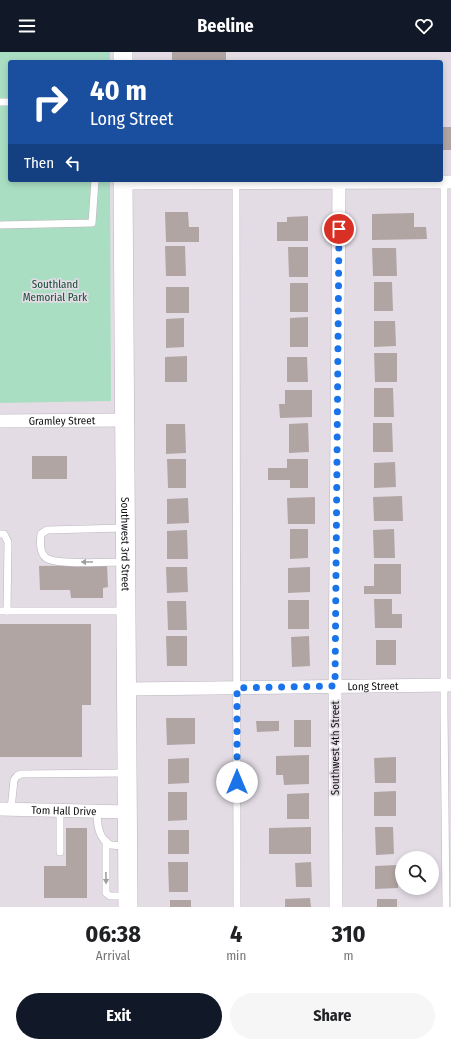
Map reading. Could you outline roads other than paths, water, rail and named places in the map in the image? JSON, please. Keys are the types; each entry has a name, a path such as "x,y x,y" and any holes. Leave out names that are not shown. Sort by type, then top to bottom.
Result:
{"street":[{"name":"Southwest 3rd Street","path":"123,182 128,902"},
{"path":"236,182 447,182"},
{"name":"Southwest 4th Street","path":"336,907 335,686 339,182"},
{"name":"Gramley Street","path":"0,421 125,420"},
{"name":"Long Street","path":"127,689 448,685"},
{"name":"Tom Hall Drive","path":"6,809 128,812"}],"lane":[{"path":"0,224 92,223 95,182"},
{"path":"236,182 237,907"},
{"path":"446,907 444,766 448,685 447,182"},
{"path":"126,528 47,530 41,534 40,541 42,553 47,559 59,562 126,562"},
{"path":"0,534 4,534 8,542 3,611 127,611"},
{"path":"6,809 14,780 17,776 22,774 127,773"},
{"path":"60,810 60,852"},
{"path":"97,812 97,825 100,833 106,841 112,845 128,845"},
{"path":"106,841 106,893 110,896 128,902"}],"park label":[{"name":"Southland Memorial Park","path":"55,290"}]}
